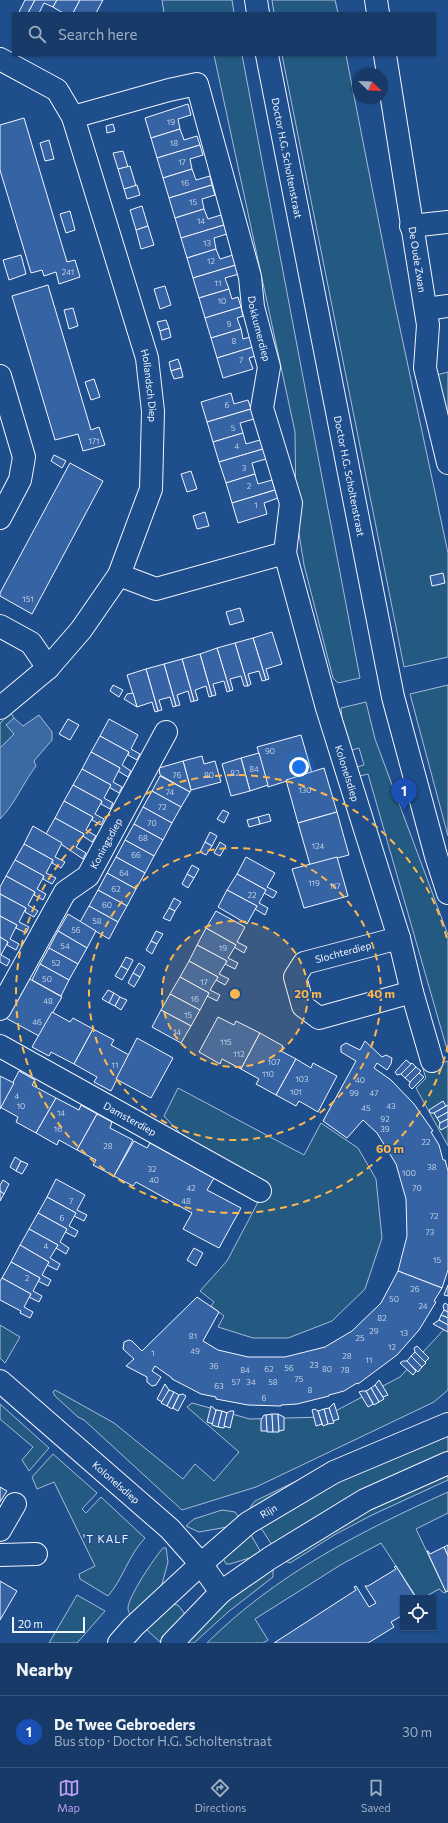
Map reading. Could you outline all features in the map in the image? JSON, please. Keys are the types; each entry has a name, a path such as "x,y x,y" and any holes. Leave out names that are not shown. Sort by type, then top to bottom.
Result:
{"street":[{"path":"256,0 258,12"},
{"path":"376,0 378,12"},
{"name":"Doctor H.G. Scholtenstraat","path":"267,56 393,698 436,856 448,893"},
{"name":"De Oude Zwan","path":"385,56 411,226 426,309 428,325 426,368 448,463"},
{"name":"Hollandsch Diep","path":"0,59 57,90 73,117 147,358 153,411 151,489 119,575 81,630 48,668 0,708"},
{"name":"Dokkumerdiep","path":"73,117 169,90 197,84 250,277 253,307 269,367 262,408 291,503 285,552"},
{"path":"411,226 448,222"},
{"path":"426,309 448,306"},
{"path":"0,376 24,457 20,480 0,518"},
{"path":"119,575 156,588 285,552"},
{"name":"Kolonelsdiep","path":"285,552 327,708 399,938 412,992 432,1061"},
{"path":"0,626 31,643 48,668"},
{"name":"Koningsdiep","path":"0,1009 65,892 88,876 166,732"},
{"name":"Slochterdiep","path":"399,938 304,963 295,977 303,1006 319,1018 412,992"},
{"name":"Damsterdiep","path":"0,1046 260,1191"},
{"name":"Kolonelsdiep","path":"0,1381 170,1529 201,1564 221,1592"},
{"name":"Rijn","path":"120,1643 133,1627 248,1523 334,1472 448,1424"},
{"path":"172,1643 221,1592 270,1558 365,1500 448,1463"},
{"path":"0,1530 15,1504"},
{"path":"0,1555 36,1554"}],"shaded area":[{"path":"162,0 232,0 234,12 164,12"},
{"path":"272,0 335,0 338,12 274,12"},
{"path":"214,56 242,56 360,678 338,683 333,678 304,565 296,515 295,432"},
{"path":"282,56 346,56 352,86 352,104 356,104 395,305 448,553 448,657 404,667"},
{"path":"448,372 448,423 437,375"},
{"path":"448,685 448,836 410,694"},
{"path":"366,702 375,739 448,935 448,1053 368,774 360,776 357,767 364,765 359,748 352,750 342,718 341,708"},
{"path":"11,713 14,718 7,725 14,734 0,748 0,723"},
{"path":"39,715 52,732 52,740 34,761 36,766 10,807 0,819 0,748 14,734 6,725 14,718 23,726"},
{"path":"448,1061 448,1146 416,1088 426,1078 423,1069"},
{"path":"178,1088 304,1155 321,1123 358,1148 376,1179 382,1238 365,1289 332,1321 288,1338 253,1338 218,1327 224,1316 211,1306 214,1302 200,1291 227,1261 266,1187 191,1145 164,1116"},
{"path":"0,1325 20,1337 5,1363 0,1358"},
{"path":"448,1325 448,1390 434,1402 256,1487 182,1510 84,1420 78,1417 55,1396 53,1392 55,1390 114,1423 183,1479 195,1464 214,1481 239,1452 187,1407 192,1403 250,1419 324,1417 400,1377"},
{"path":"0,1404 49,1448 29,1471 22,1460 33,1447 0,1419"},
{"path":"448,1431 448,1457 274,1548 261,1528 301,1501 340,1479"},
{"path":"53,1454 97,1493 82,1509 86,1513 101,1497 145,1538 134,1552 118,1582 108,1596 80,1579 79,1574 95,1566 54,1482 37,1489 32,1477"},
{"path":"448,1471 448,1480 372,1515 336,1534 290,1563 285,1561 320,1534"},
{"path":"313,1473 250,1513 251,1506 255,1501"},
{"path":"448,1492 448,1513 416,1529 446,1592 444,1593 439,1589 428,1595 415,1595 381,1543 342,1564 255,1619 268,1640 263,1643 207,1643 261,1596 290,1576 351,1539"},
{"path":"222,1510 235,1512 244,1524 199,1532 186,1526 194,1519"},
{"path":"251,1535 262,1554 226,1564 223,1558"},
{"path":"163,1548 166,1548 168,1562 159,1595 134,1619 128,1608 132,1595 142,1577"},
{"path":"273,1569 273,1577 228,1612 194,1643 182,1643 226,1602"},
{"path":"77,1595 105,1611 77,1643 49,1643"},
{"path":"170,1604 178,1605 185,1614 165,1643 161,1643 145,1628"}],"building":[{"path":"25,0 35,0 29,12 19,12"},
{"path":"35,0 57,0 53,7 44,3 40,12 29,12"},
{"path":"57,0 80,0 74,12 61,12 53,7"},
{"path":"80,0 103,0 97,12 74,12"},
{"path":"188,104 191,115 178,119 180,129 151,138 145,118"},
{"path":"24,118 67,262 75,260 80,277 59,284 56,272 44,276 42,270 31,273 0,170 0,125"},
{"path":"113,124 115,131 107,133 106,126"},
{"path":"180,129 184,140 197,136 200,145 157,158 151,138"},
{"path":"49,140 54,159 45,161 40,143"},
{"path":"200,145 203,155 190,159 192,169 163,178 157,158"},
{"path":"123,151 128,167 118,169 113,153"},
{"path":"130,166 136,186 124,189 118,169"},
{"path":"192,169 196,180 210,176 212,185 169,198 163,178"},
{"path":"137,185 140,195 127,199 124,189"},
{"path":"212,185 215,195 202,199 204,209 175,218 169,198"},
{"path":"142,206 148,226 136,230 130,210"},
{"path":"204,209 208,219 221,215 224,225 181,238 175,218"},
{"path":"70,211 75,230 66,233 60,214"},
{"path":"224,225 227,234 214,238 216,249 187,258 181,238"},
{"path":"148,226 154,245 141,249 136,230"},
{"path":"216,249 220,259 233,255 236,265 193,278 187,258"},
{"path":"21,255 26,274 9,280 3,260"},
{"path":"236,265 239,274 225,278 229,289 199,298 193,278"},
{"path":"48,285 91,430 99,427 105,445 83,451 78,434 55,440 12,296"},
{"path":"165,286 171,305 160,309 154,289"},
{"path":"229,289 232,299 238,297 241,307 205,318 199,298"},
{"path":"241,307 243,316 237,318 241,329 211,338 205,318"},
{"path":"73,308 78,326 69,329 64,310"},
{"path":"166,320 169,328 160,331 157,322"},
{"path":"169,328 171,337 162,340 160,331"},
{"path":"241,329 243,339 250,337 253,347 217,358 211,338"},
{"path":"253,347 255,356 249,358 253,369 223,378 217,358"},
{"path":"178,359 181,368 171,371 169,362"},
{"path":"181,368 183,377 174,379 171,371"},
{"path":"94,379 100,397 91,400 85,382"},
{"path":"231,393 234,404 248,400 251,409 207,422 201,402"},
{"path":"251,409 254,419 240,423 243,433 213,442 207,422"},
{"path":"243,433 246,444 260,440 263,449 219,462 213,442"},
{"path":"263,449 266,459 252,463 255,474 226,483 219,462"},
{"path":"54,455 66,461 62,468 51,461"},
{"path":"70,463 103,481 32,614 0,596 0,593"},
{"path":"191,471 197,489 187,492 181,474"},
{"path":"255,474 258,484 272,480 275,490 232,503 226,483"},
{"path":"275,490 278,498 264,503 267,514 238,523 232,503"},
{"path":"205,512 209,526 197,529 193,516"},
{"path":"443,573 445,583 432,586 430,576"},
{"path":"240,608 244,621 230,625 226,612"},
{"path":"272,632 282,664 266,669 269,679 266,680 253,638"},
{"path":"253,638 266,680 262,681 259,671 248,674 251,684 248,686 235,643"},
{"path":"235,643 248,686 244,686 241,676 230,679 233,690 230,691 217,648"},
{"path":"217,648 230,691 227,692 224,681 213,684 216,695 212,696 200,654"},
{"path":"200,654 212,696 209,697 206,686 195,690 198,700 194,701 182,659"},
{"path":"182,659 194,701 191,702 188,691 177,695 180,705 176,706 164,664"},
{"path":"164,664 176,706 173,707 170,697 159,700 162,710 158,711 146,669"},
{"path":"146,669 158,711 155,712 152,702 137,707 127,675"},
{"path":"113,685 123,690 119,697 110,691"},
{"path":"133,693 137,707 124,699 127,694"},
{"path":"68,719 79,725 70,740 59,734"},
{"path":"109,719 138,735 131,749 140,754 137,760 128,755 129,752 100,736"},
{"path":"301,735 312,773 268,787 257,747"},
{"path":"100,736 129,752 122,765 131,771 128,777 118,771 120,768 91,752"},
{"path":"91,752 120,768 113,782 122,787 119,793 109,787 111,785 82,769"},
{"path":"259,753 268,785 250,791 241,758"},
{"path":"202,756 204,764 215,761 221,782 191,790 183,761"},
{"path":"241,758 250,791 231,796 222,764"},
{"path":"183,761 191,790 190,792 160,775 159,768"},
{"path":"324,768 337,812 298,823 286,780"},
{"path":"82,769 111,785 104,798 113,803 110,809 101,804 102,801 73,785"},
{"path":"160,776 190,792 181,807 152,791"},
{"path":"73,785 102,801 95,814 104,819 101,825 92,820 93,817 64,801"},
{"path":"152,791 181,807 172,823 143,807"},
{"path":"64,801 93,817 86,830 96,836 92,842 83,836 84,834 55,818"},
{"path":"143,807 172,823 163,840 134,824"},
{"path":"223,810 229,813 224,823 217,819"},
{"path":"337,812 349,855 310,865 298,823"},
{"path":"269,814 271,821 260,824 258,817"},
{"path":"258,817 260,824 249,827 247,820"},
{"path":"55,818 84,834 76,847 86,853 83,859 46,834"},
{"path":"134,824 163,840 154,856 125,840"},
{"path":"33,826 62,843 55,857 65,862 61,868 52,863 53,860 24,844"},
{"path":"210,832 217,836 212,846 205,842"},
{"path":"125,840 154,856 145,873 116,857"},
{"path":"205,842 212,846 206,855 200,852"},
{"path":"220,842 226,846 220,856 214,853"},
{"path":"24,844 53,860 46,873 56,878 52,884 43,879 44,876 15,860"},
{"path":"116,857 145,873 136,889 107,873"},
{"path":"246,857 275,873 267,887 277,892 273,898 264,893 266,890 237,874"},
{"path":"337,857 348,896 304,908 292,869"},
{"path":"15,860 44,876 37,889 46,894 43,900 34,895 35,892 6,876"},
{"path":"192,865 199,869 194,878 187,874"},
{"path":"107,873 136,889 127,906 98,890"},
{"path":"187,874 194,878 188,888 182,884"},
{"path":"237,874 266,890 259,903 268,908 265,915 255,909 257,906 227,890"},
{"path":"6,876 35,892 28,905 38,911 34,917 25,912 26,908 0,894 0,887"},
{"path":"98,890 127,906 118,922 89,906"},
{"path":"227,890 257,906 247,924 218,907"},
{"path":"0,894 26,908 19,922 29,927 26,933 16,928 17,925 0,916"},
{"path":"174,898 181,902 175,911 169,908"},
{"path":"89,906 118,922 109,939 80,922"},
{"path":"169,908 175,911 170,921 163,918"},
{"path":"216,911 245,927 237,942 247,947 244,953 234,947 236,945 206,928"},
{"path":"68,914 96,931 87,948 58,931"},
{"path":"0,916 17,925 10,939 19,944 16,950 7,945 8,942 0,937"},
{"path":"206,928 236,945 228,958 238,963 235,969 225,964 227,961 197,945"},
{"path":"58,931 87,948 78,964 49,948"},
{"path":"156,931 163,934 157,944 151,941"},
{"path":"0,937 8,942 1,955 10,960 7,966 0,962"},
{"path":"151,941 157,944 152,954 146,950"},
{"path":"197,945 227,961 219,974 229,979 225,985 216,980 218,977 189,961"},
{"path":"49,948 78,964 69,980 40,964"},
{"path":"126,957 133,960 128,970 121,966"},
{"path":"189,961 218,977 210,990 220,995 217,1001 207,996 209,993 180,977"},
{"path":"139,963 145,967 140,977 133,973"},
{"path":"40,964 69,980 61,996 32,980"},
{"path":"121,966 128,970 122,980 115,976"},
{"path":"133,973 140,977 134,987 128,983"},
{"path":"26,977 62,997 39,1036 4,1017"},
{"path":"180,977 209,993 200,1010 170,994"},
{"path":"108,990 114,993 109,1003 102,999"},
{"path":"114,993 120,997 115,1006 109,1003"},
{"path":"170,994 200,1010 191,1026 161,1010"},
{"path":"120,997 127,1000 121,1010 115,1006"},
{"path":"161,1010 191,1026 181,1043 152,1027"},
{"path":"52,1012 70,1022 73,1018 93,1029 74,1064 51,1052 49,1056 32,1047"},
{"path":"218,1017 234,1025 236,1021 260,1033 241,1069 222,1059 220,1064 199,1052"},
{"path":"93,1029 114,1040 111,1045 129,1055 111,1091 94,1082 97,1077 74,1064"},
{"path":"260,1033 283,1046 281,1051 296,1059 276,1095 256,1084 259,1079 241,1069"},
{"path":"137,1038 173,1058 151,1098 116,1079"},
{"path":"365,1041 382,1057 386,1055 392,1058 391,1064 387,1070 377,1063 374,1068 391,1080 414,1104 433,1131 431,1132 439,1145 443,1160 445,1160 448,1171 448,1270 442,1288 398,1271 407,1236 406,1199 396,1164 377,1133 363,1120 347,1138 323,1121 356,1061 341,1052 341,1046 346,1043 360,1050"},
{"path":"296,1059 311,1068 313,1063 337,1076 318,1112 299,1101 296,1106 276,1095"},
{"path":"406,1060 411,1064 401,1074 397,1075 395,1072"},
{"path":"412,1063 416,1067 405,1078 401,1074"},
{"path":"416,1067 421,1071 410,1082 405,1078"},
{"path":"19,1071 35,1080 32,1085 56,1098 36,1133 16,1122 18,1117 0,1107"},
{"path":"419,1073 424,1077 412,1089 409,1086 410,1082"},
{"path":"0,1076 14,1083 0,1109"},
{"path":"56,1098 79,1110 81,1105 97,1114 77,1150 59,1140 57,1145 36,1133"},
{"path":"443,1101 446,1106 434,1113 430,1113 429,1110"},
{"path":"448,1105 448,1112 437,1118 434,1113"},
{"path":"448,1112 448,1119 440,1123 437,1118"},
{"path":"97,1114 112,1122 110,1128 133,1140 114,1176 93,1165 96,1160 77,1150"},
{"path":"448,1119 448,1126 441,1130 439,1127 440,1123"},
{"path":"134,1141 147,1148 150,1143 214,1178 207,1190 241,1208 219,1248 183,1229 192,1213 136,1182 133,1186 114,1176"},
{"path":"15,1157 21,1161 16,1171 10,1167"},
{"path":"21,1161 28,1164 22,1174 16,1171"},
{"path":"56,1179 85,1195 77,1210 87,1215 84,1221 74,1216 76,1213 47,1197"},
{"path":"3,1180 9,1184 4,1194 0,1191 0,1185"},
{"path":"0,1191 4,1194 0,1201"},
{"path":"47,1197 76,1213 69,1226 78,1231 75,1237 65,1232 67,1229 38,1213"},
{"path":"38,1213 67,1229 60,1242 69,1248 66,1254 56,1248 58,1245 29,1229"},
{"path":"29,1229 58,1245 50,1258 60,1264 57,1270 47,1265 49,1262 20,1245"},
{"path":"20,1245 49,1262 42,1275 51,1280 48,1286 38,1281 40,1278 11,1262"},
{"path":"194,1248 203,1253 196,1266 187,1260"},
{"path":"11,1262 40,1278 33,1291 42,1296 39,1302 29,1297 31,1294 2,1278"},
{"path":"398,1271 442,1288 434,1301 436,1302 419,1330 397,1355 358,1384 357,1383 344,1391 297,1404 281,1406 248,1405 216,1399 216,1397 201,1394 172,1379 155,1366 152,1371 161,1377 156,1385 152,1386 147,1382 147,1377 126,1366 134,1359 123,1349 124,1342 129,1340 132,1341 142,1351 197,1297 219,1312 203,1341 218,1350 248,1357 285,1357 325,1347 352,1331 381,1303"},
{"path":"2,1278 31,1294 24,1307 33,1312 30,1318 20,1313 21,1311 0,1300 0,1281"},
{"path":"448,1285 448,1296 444,1295"},
{"path":"445,1303 448,1305 448,1312 444,1310 443,1306"},
{"path":"444,1310 448,1312 448,1318 441,1315"},
{"path":"441,1315 448,1318 448,1325 439,1320"},
{"path":"439,1320 448,1325 448,1332 433,1324"},
{"path":"417,1346 429,1358 425,1362 415,1352 414,1348"},
{"path":"415,1352 426,1363 422,1367 411,1356"},
{"path":"411,1356 422,1367 418,1372 407,1361"},
{"path":"407,1361 416,1371 413,1375 400,1363"},
{"path":"379,1380 388,1395 383,1397 375,1385"},
{"path":"165,1384 169,1390 162,1402 157,1399"},
{"path":"375,1385 384,1399 379,1402 371,1388"},
{"path":"371,1388 379,1402 374,1405 366,1391"},
{"path":"169,1390 174,1392 167,1406 161,1403"},
{"path":"366,1391 373,1404 368,1407 359,1392"},
{"path":"174,1392 179,1395 172,1409 167,1406"},
{"path":"183,1394 186,1396 178,1411 173,1408 179,1395"},
{"path":"334,1403 339,1419 333,1421 329,1408"},
{"path":"211,1406 216,1410 213,1424 207,1422"},
{"path":"329,1408 334,1423 328,1424 324,1409"},
{"path":"315,1409 318,1411 322,1424 316,1426 312,1410"},
{"path":"324,1409 328,1424 323,1426 318,1411"},
{"path":"216,1410 222,1411 218,1427 212,1425"},
{"path":"222,1411 227,1413 224,1428 218,1427"},
{"path":"234,1411 230,1428 224,1426 227,1413"},
{"path":"272,1414 273,1432 267,1432 266,1415"},
{"path":"272,1414 278,1414 279,1432 273,1432"},
{"path":"278,1414 284,1417 284,1430 279,1431"},
{"path":"264,1415 266,1415 267,1431 261,1431 261,1420"},
{"path":"0,1487 7,1491 0,1502"},
{"path":"448,1545 448,1556 444,1547"},
{"path":"444,1547 448,1556 448,1591 446,1592 427,1551 430,1554"},
{"path":"396,1566 414,1595 400,1595 400,1617 391,1622 394,1627 368,1643 274,1643 356,1590 354,1587 356,1586 369,1607 376,1603 365,1586 368,1586 396,1569 394,1567"},
{"path":"0,1581 17,1591 0,1620"}],"place":[{"name":"De Twee Gebroeders","path":"404,811"}],"district":[{"name":"'T KALF","path":"106,1538"}]}
